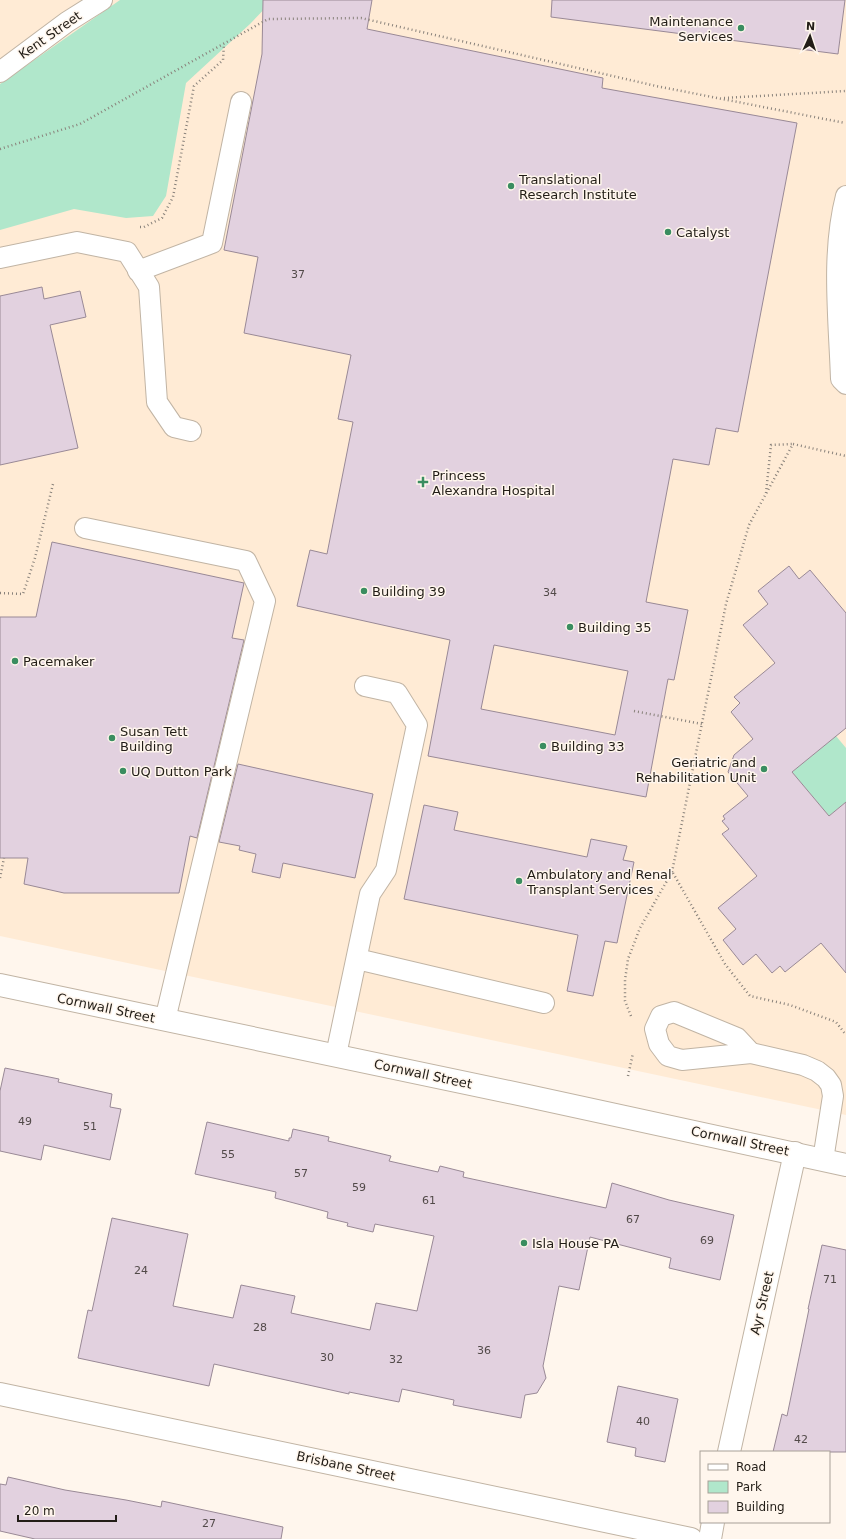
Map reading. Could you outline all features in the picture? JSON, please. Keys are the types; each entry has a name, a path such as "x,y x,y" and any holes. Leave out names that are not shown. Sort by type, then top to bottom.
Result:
{"street":[{"name":"Cornwall Street","path":"0,985 336,1055 846,1165"},
{"name":"Ayr Street","path":"729,1451 795,1153"},
{"name":"Brisbane Street","path":"0,1394 691,1539"},
{"path":"710,1539 714,1523"}],"lane":[{"name":"Kent Street","path":"0,72 67,22 102,0"},
{"path":"138,271 212,243 241,102"},
{"path":"843,382 837,263 839,230 846,196"},
{"path":"0,258 77,242 127,252 149,287 157,402 174,427 191,431"},
{"path":"85,528 246,561 264,601 165,1020"},
{"path":"336,1055 370,894 386,870 417,724 397,694 365,686"},
{"path":"357,959 544,1003"},
{"path":"752,1054 803,1065 817,1070 832,1086 833,1096 823,1160"}],"path":[{"path":"0,149 80,124 268,19 361,18 656,86 846,122"},
{"path":"136,226 144,227 162,218 173,197 194,86 223,60 224,43"},
{"path":"720,98 846,91"},
{"path":"631,1018 625,1000 625,980 628,959 640,928 672,872 726,604 750,525 793,444"},
{"path":"766,495 771,445 793,444 846,456"},
{"path":"0,592 23,594 35,558 53,484"},
{"path":"634,711 702,724"},
{"path":"0,878 4,858"},
{"path":"672,872 725,964 750,996 790,1005 836,1022 846,1035"},
{"path":"628,1076 634,1048"}],"shaded area":[{"name":"Princess Alexandra Hospital","path":"0,0 846,0 846,1115 0,936"}],"green space":[{"path":"120,0 273,0 250,24 186,83 166,196 153,216 126,218 74,209 0,230 0,84"},
{"path":"836,736 846,748 846,802 829,816 792,772"}],"building":[{"name":"Translational Research Institute","path":"263,0 372,0 367,29 603,78 602,88 797,123 738,432 716,428 709,465 673,459 646,602 688,610 674,680 668,679 646,797 428,756 450,640 297,606 310,550 327,554 353,422 338,419 351,355 244,333 258,257 224,250 262,54","holes":["494,645 628,671 615,735 481,709"]},
{"name":"Maintenance Services","path":"552,0 845,0 838,54 551,17"},
{"path":"42,287 44,299 80,291 86,317 50,325 78,448 0,465 0,296"},
{"name":"UQ Dutton Park","path":"52,542 244,583 232,638 244,640 197,838 190,836 179,893 64,893 24,884 28,858 0,858 0,617 36,617"},
{"name":"Geriatric and Rehabilitation Unit","path":"789,566 799,579 810,570 846,613 846,728 792,772 829,816 846,802 846,973 821,943 785,972 780,966 772,973 756,954 743,965 723,940 736,929 718,908 757,876 722,834 729,829 722,821 725,819 723,816 748,796 728,772 734,755 753,739 731,712 740,703 734,697 775,663 743,625 768,604 758,591"},
{"path":"238,764 373,794 355,878 283,863 280,878 252,872 256,854 239,850 240,846 219,842"},
{"name":"Ambulatory and Renal Transplant Services","path":"424,805 458,812 454,830 587,857 591,839 627,846 623,860 634,862 617,943 605,941 593,996 567,991 578,935 404,899"},
{"path":"5,1068 59,1079 58,1082 112,1094 110,1107 121,1109 110,1160 44,1145 41,1160 0,1151 0,1091"},
{"path":"207,1122 289,1141 293,1129 329,1137 328,1141 391,1156 389,1161 438,1172 440,1166 464,1172 463,1177 606,1208 612,1183 669,1200 734,1215 720,1280 669,1268 671,1258 590,1237 579,1290 559,1286 543,1366 546,1378 537,1393 525,1395 521,1418 453,1405 454,1400 402,1389 399,1402 349,1392 349,1394 214,1364 209,1386 78,1358 88,1310 92,1311 112,1218 188,1234 173,1306 233,1318 241,1285 295,1296 291,1313 370,1330 376,1303 417,1311 434,1236 375,1224 373,1232 347,1226 348,1223 327,1218 328,1212 275,1198 276,1192 195,1174"},
{"path":"822,1245 846,1250 846,1452 773,1451 782,1414 787,1416"},
{"path":"618,1386 678,1399 665,1462 635,1456 636,1448 607,1442"},
{"path":"8,1477 65,1490 161,1507 162,1501 283,1527 281,1539 35,1539 0,1531 0,1484 6,1485"}],"place":[{"name":"Maintenance Services","path":"741,28"},
{"name":"Translational Research Institute","path":"511,186"},
{"name":"Catalyst","path":"668,232"},
{"name":"Princess Alexandra Hospital","path":"423,482"},
{"name":"Building 39","path":"364,591"},
{"name":"Building 35","path":"570,627"},
{"name":"Pacemaker","path":"15,661"},
{"name":"Susan Tett Building","path":"112,738"},
{"name":"Building 33","path":"543,746"},
{"name":"Geriatric and Rehabilitation Unit","path":"764,769"},
{"name":"UQ Dutton Park","path":"123,771"},
{"name":"Ambulatory and Renal Transplant Services","path":"519,881"},
{"name":"Isla House PA","path":"524,1243"}]}
